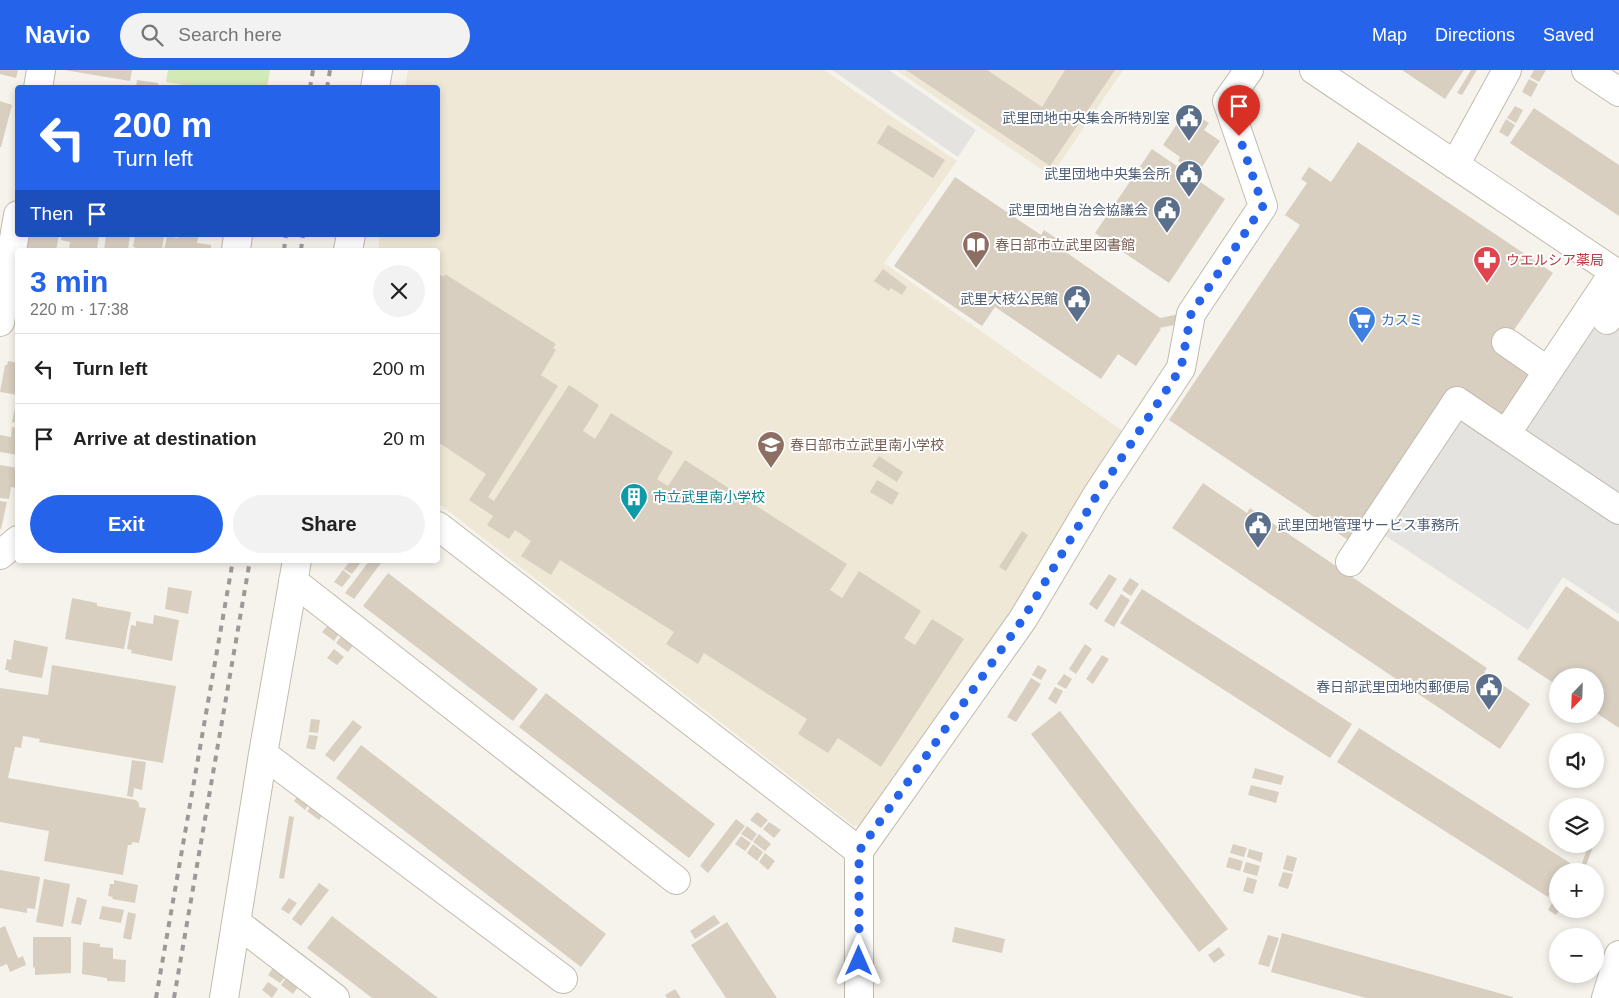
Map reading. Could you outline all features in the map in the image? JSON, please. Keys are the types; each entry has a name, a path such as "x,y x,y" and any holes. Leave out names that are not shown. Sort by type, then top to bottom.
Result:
{"street":[{"path":"38,85 41,70"},
{"path":"376,85 378,70"},
{"path":"859,998 859,851 1023,619 1097,495 1181,368 1191,314 1263,206 1227,101 1250,70"},
{"path":"1314,70 1617,273 1567,338 1506,434"},
{"path":"1455,165 1507,70"},
{"path":"1586,70 1619,92"},
{"path":"0,209 15,205"},
{"path":"0,322 16,237"},
{"path":"1506,342 1537,385"},
{"path":"1350,562 1456,401 1475,410 1506,434 1619,510"},
{"path":"440,528 859,851"},
{"path":"0,555 15,542"},
{"path":"224,998 263,754 295,571 676,880"},
{"path":"263,754 563,978"},
{"path":"237,922 335,998"},
{"path":"1606,998 1619,955"}],"shaded area":[{"name":"春日部市立武里南小学校","path":"408,70 824,70 957,161 884,263 1127,434 871,822 854,826 440,505 440,248 378,248 380,237 440,237 440,85 405,85"},
{"path":"832,70 889,70 976,130 958,157"},
{"path":"896,70 1123,70 1051,176"},
{"path":"1594,312 1619,328 1619,614 1563,577 1528,630 1381,533 1461,412 1508,443"}],"green space":[{"path":"168,70 270,70 268,85 184,85 166,82"}],"building":[{"path":"0,70 18,70 16,78 0,74"},
{"path":"64,70 132,70 130,81"},
{"path":"906,70 987,70 1042,107 1065,70 1115,70 1050,166"},
{"path":"1402,70 1464,70 1445,99"},
{"path":"1471,70 1477,70 1462,95 1457,93"},
{"path":"1534,70 1546,70 1539,82 1530,77"},
{"path":"1529,79 1538,84 1531,97 1522,92"},
{"path":"137,80 158,83 158,85 136,85"},
{"path":"0,101 12,105 1,147 0,147"},
{"path":"1515,106 1523,110 1516,123 1507,118"},
{"path":"1534,108 1619,165 1619,216 1510,143"},
{"path":"1187,109 1209,123 1204,130 1220,141 1197,174 1178,161 1180,157 1163,145"},
{"path":"1506,119 1515,125 1508,137 1499,132"},
{"path":"888,125 945,160 933,178 877,143"},
{"name":"カスミ","path":"1358,142 1553,273 1503,346 1540,371 1497,436 1459,410 1357,546 1169,420 1300,225 1285,215 1307,183 1301,179 1309,167 1331,182"},
{"path":"1152,149 1225,199 1169,283 1095,233"},
{"path":"955,177 1041,235 1044,230 1066,245 1063,250 1160,318 1179,314 1180,324 1159,328 1161,329 1136,366 1118,354 1101,379 995,307 982,326 894,266"},
{"path":"25,237 59,237 56,248 23,247"},
{"path":"62,237 99,237 97,248 69,248 70,242 61,240"},
{"path":"106,237 130,237 128,248 104,248"},
{"path":"135,237 164,237 162,248 133,247"},
{"path":"167,237 198,237 197,243 211,245 211,248 164,248"},
{"path":"883,269 907,287 902,295 891,288 889,291 874,281"},
{"name":"市立武里南小学校","path":"445,274 556,344 553,348 556,350 541,375 558,386 488,497 494,501 569,385 599,405 583,431 595,439 611,413 673,452 657,479 668,486 685,460 847,564 830,590 842,598 859,571 921,611 904,638 915,645 932,619 964,639 881,767 838,738 828,753 798,734 807,719 704,653 698,664 666,644 674,632 560,560 551,575 521,556 531,541 515,530 509,539 487,525 493,516 469,500 486,474 440,443 440,275 444,277"},
{"path":"8,361 15,362 15,394 0,392 5,365 7,365"},
{"path":"15,408 15,422 12,422"},
{"path":"12,427 15,428 15,454 0,452 0,435 11,437"},
{"path":"879,456 903,472 897,482 872,466"},
{"path":"0,465 15,468 15,488 11,487 9,499 0,498"},
{"path":"877,480 899,493 892,505 870,492"},
{"path":"1203,483 1247,513 1250,508 1487,668 1484,672 1530,704 1500,749 1172,528"},
{"path":"0,501 7,502 1,529 0,529"},
{"path":"1022,531 1028,535 1006,571 999,567"},
{"path":"349,563 360,563 352,574 344,569"},
{"path":"368,563 381,563 354,599 345,593"},
{"path":"343,570 351,576 342,587 334,582"},
{"path":"388,573 538,689 513,721 363,606"},
{"path":"1109,574 1117,579 1097,610 1089,604"},
{"path":"1130,578 1139,584 1131,596 1122,590"},
{"path":"1566,586 1619,622 1619,728 1604,718 1604,668 1549,668 1549,680 1517,659"},
{"path":"168,587 192,591 188,614 165,609"},
{"path":"1142,589 1352,724 1330,758 1120,623"},
{"path":"1121,594 1130,600 1114,627 1104,621"},
{"path":"72,598 97,603 97,606 131,612 124,649 65,639"},
{"path":"154,615 179,620 172,661 131,653 132,650 127,649 131,625 136,626 136,621 153,624"},
{"path":"328,625 339,634 334,641 322,632"},
{"path":"342,635 354,644 348,652 336,643"},
{"path":"14,640 48,647 42,678 5,670 7,659 11,660"},
{"path":"1085,644 1092,649 1076,674 1069,669"},
{"path":"334,649 344,657 337,665 327,658"},
{"path":"1102,655 1109,659 1093,684 1086,679"},
{"path":"52,665 176,686 163,763 39,742 40,739 23,736 21,748 15,747 8,778 136,800 139,803 139,807 146,808 139,843 133,842 131,845 128,845 123,875 44,861 49,831 0,822 0,688 48,695"},
{"path":"1038,665 1047,670 1041,680 1032,675"},
{"path":"1064,674 1072,679 1066,689 1057,684"},
{"path":"1031,678 1041,684 1016,722 1007,717"},
{"path":"1055,687 1063,691 1056,704 1048,699"},
{"path":"546,693 715,824 689,858 519,727"},
{"path":"1060,711 1228,929 1199,952 1031,734"},
{"path":"311,719 320,720 318,733 309,732"},
{"path":"353,720 362,727 334,762 325,755"},
{"path":"1359,728 1549,850 1549,853 1554,853 1570,863 1549,863 1548,897 1337,762"},
{"path":"309,735 318,736 315,750 306,748"},
{"path":"361,745 606,934 581,967 336,778"},
{"path":"132,760 146,762 142,790 134,788 133,797 127,796"},
{"path":"1255,768 1284,776 1281,785 1252,778"},
{"path":"1251,785 1279,792 1276,803 1248,795"},
{"path":"300,793 310,802 305,810 294,801"},
{"path":"313,804 325,812 319,820 307,811"},
{"path":"757,812 768,820 761,828 750,820"},
{"path":"289,816 294,817 284,879 279,878"},
{"path":"736,819 745,826 708,873 700,866"},
{"path":"769,822 781,830 774,838 763,829"},
{"path":"747,826 757,834 752,841 741,834"},
{"path":"759,834 771,844 765,851 753,842"},
{"path":"741,836 751,843 745,851 735,844"},
{"path":"753,844 763,852 757,861 747,853"},
{"path":"1233,844 1247,848 1244,857 1230,853"},
{"path":"1249,849 1263,853 1261,862 1247,857"},
{"path":"765,853 775,861 768,870 759,862"},
{"path":"1586,853 1591,853 1587,863 1582,863"},
{"path":"1287,855 1297,858 1293,872 1283,869"},
{"path":"1229,857 1243,861 1240,871 1226,867"},
{"path":"1246,862 1260,866 1257,876 1243,872"},
{"path":"0,870 40,877 35,909 27,908 27,913 0,908"},
{"path":"1283,872 1293,874 1288,889 1278,886"},
{"path":"1247,877 1257,880 1253,894 1243,891"},
{"path":"44,879 70,884 63,927 36,922"},
{"path":"114,880 138,885 135,903 112,899 113,897 108,896 110,884 114,884"},
{"path":"319,883 329,890 301,926 292,919"},
{"path":"77,897 87,900 81,925 71,923"},
{"path":"289,898 297,903 289,914 281,909"},
{"path":"102,906 124,910 121,923 99,919"},
{"path":"128,912 136,914 131,940 123,938"},
{"path":"714,915 720,923 695,939 690,931"},
{"path":"332,916 438,998 372,998 307,948"},
{"path":"727,922 777,998 726,998 691,945"},
{"path":"5,926 18,958 23,956 26,965 10,972 7,964 0,967 0,928"},
{"path":"955,927 1005,939 1002,953 952,942"},
{"path":"1282,933 1513,998 1366,998 1271,972"},
{"path":"1268,935 1279,938 1269,967 1258,964"},
{"path":"33,937 71,937 71,973 35,975 35,967 33,968"},
{"path":"83,942 100,944 100,947 113,948 113,959 126,960 125,982 107,981 107,978 82,974"},
{"path":"1219,947 1225,955 1214,963 1208,955"},
{"path":"273,968 285,977 280,983 268,975"},
{"path":"286,978 298,987 293,994 281,985"},
{"path":"268,982 278,989 272,998 262,990"},
{"path":"675,989 681,998 667,998 665,995"}],"railway":[{"path":"310,85 313,70"},
{"path":"328,85 330,70"},
{"path":"284,248 286,237"},
{"path":"301,248 303,237"},
{"path":"156,998 232,563"},
{"path":"174,998 249,563"}],"place":[{"name":"武里団地中央集会所特別室","path":"1189,142"},
{"name":"武里団地中央集会所","path":"1189,198"},
{"name":"武里団地自治会協議会","path":"1167,234"},
{"name":"春日部市立武里図書館","path":"976,269"},
{"name":"ウエルシア薬局","path":"1487,284"},
{"name":"武里大枝公民館","path":"1077,323"},
{"name":"カスミ","path":"1362,344"},
{"name":"春日部市立武里南小学校","path":"771,469"},
{"name":"市立武里南小学校","path":"634,521"},
{"name":"武里団地管理サービス事務所","path":"1258,549"},
{"name":"春日部武里団地内郵便局","path":"1489,711"}],"route":[{"path":"859,961 859,851 1023,619 1097,495 1181,368 1191,314 1263,206 1239,136"}]}
